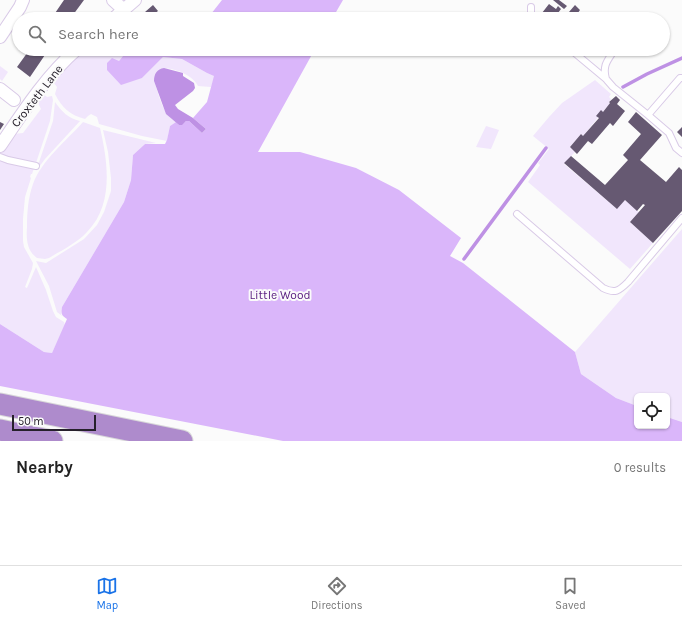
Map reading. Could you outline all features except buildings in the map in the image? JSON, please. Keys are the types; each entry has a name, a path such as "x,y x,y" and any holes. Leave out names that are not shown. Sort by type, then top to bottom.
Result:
{"highway":[{"path":"0,404 182,441"},
{"path":"0,430 52,441"}],"street":[{"path":"17,12 23,0"},
{"path":"114,0 124,10"},
{"path":"121,12 135,0"},
{"path":"0,37 12,20"},
{"name":"Croxteth Lane","path":"0,146 44,85 70,56"},
{"path":"0,89 14,100"}],"lane":[{"path":"531,7 531,12"},
{"path":"578,56 606,79 613,88 648,115 668,133 676,148 682,154"},
{"path":"606,79 604,70 610,56"},
{"path":"648,115 672,86 680,78 682,78"},
{"path":"0,157 36,166"},
{"path":"517,214 603,288 615,292 620,290 628,282 682,218"}],"shaded area":[{"path":"77,56 123,56 119,61 142,78 163,57 182,59 215,76 211,87 198,86 192,78 182,72 165,68 160,69 154,81 164,109 176,122 170,126 167,141 142,136 99,124 97,117 91,114 85,119 67,110 55,94 57,87 53,82"},
{"path":"0,66 8,72 2,81 0,79"},
{"path":"164,68 183,73 183,76 194,83 195,88 193,91 175,105 178,109 193,118 206,129 202,133 189,121 179,125 166,114 154,81 156,72 159,69"},
{"path":"595,80 611,94 609,97 611,99 609,102 610,103 583,136 581,134 570,147 575,152 564,164 616,208 625,200 639,212 630,222 653,243 630,269 528,182 540,165 538,163 549,149 533,136 562,103"},
{"path":"43,94 47,97 52,96 53,100 50,121 36,163 17,160 1,153 13,134 23,133 41,109 37,101"},
{"path":"55,102 66,114 80,121 36,171 53,121"},
{"path":"83,122 100,128 103,141 107,169 107,183 102,209 96,221 79,240 49,258 37,258 29,248 27,236 28,206 33,184 37,175 48,159"},
{"path":"486,126 499,130 491,149 476,147"},
{"path":"103,130 156,143 145,144 133,155 131,180 124,202 62,307 62,316 57,312 49,286 36,261 46,263 84,239 97,225 104,212 111,191 111,178 108,152"},
{"path":"0,160 34,168 25,197 23,219 24,247 33,263 25,287 27,288 36,267 56,317 64,322 65,325 52,353 44,352 0,324"},
{"path":"682,229 682,422 670,418 670,393 634,393 634,405 616,398 581,374 575,352"}],"green space":[{"path":"222,0 343,0 336,12 213,12"},
{"name":"Little Wood","path":"123,56 311,56 258,152 300,152 356,168 399,190 461,238 450,256 463,263 575,352 581,374 616,398 634,405 634,429 670,429 670,418 682,422 682,441 283,441 0,386 0,324 44,352 52,353 67,319 62,314 62,307 124,202 131,180 133,155 145,144 165,144 170,126 176,122 181,125 186,121 189,121 202,133 206,129 193,118 207,102 214,76 182,59 163,57 142,78 121,85 107,70 107,63 112,58 119,61"}],"waterway":[{"path":"623,87 682,58"},
{"path":"464,259 546,148"}]}
